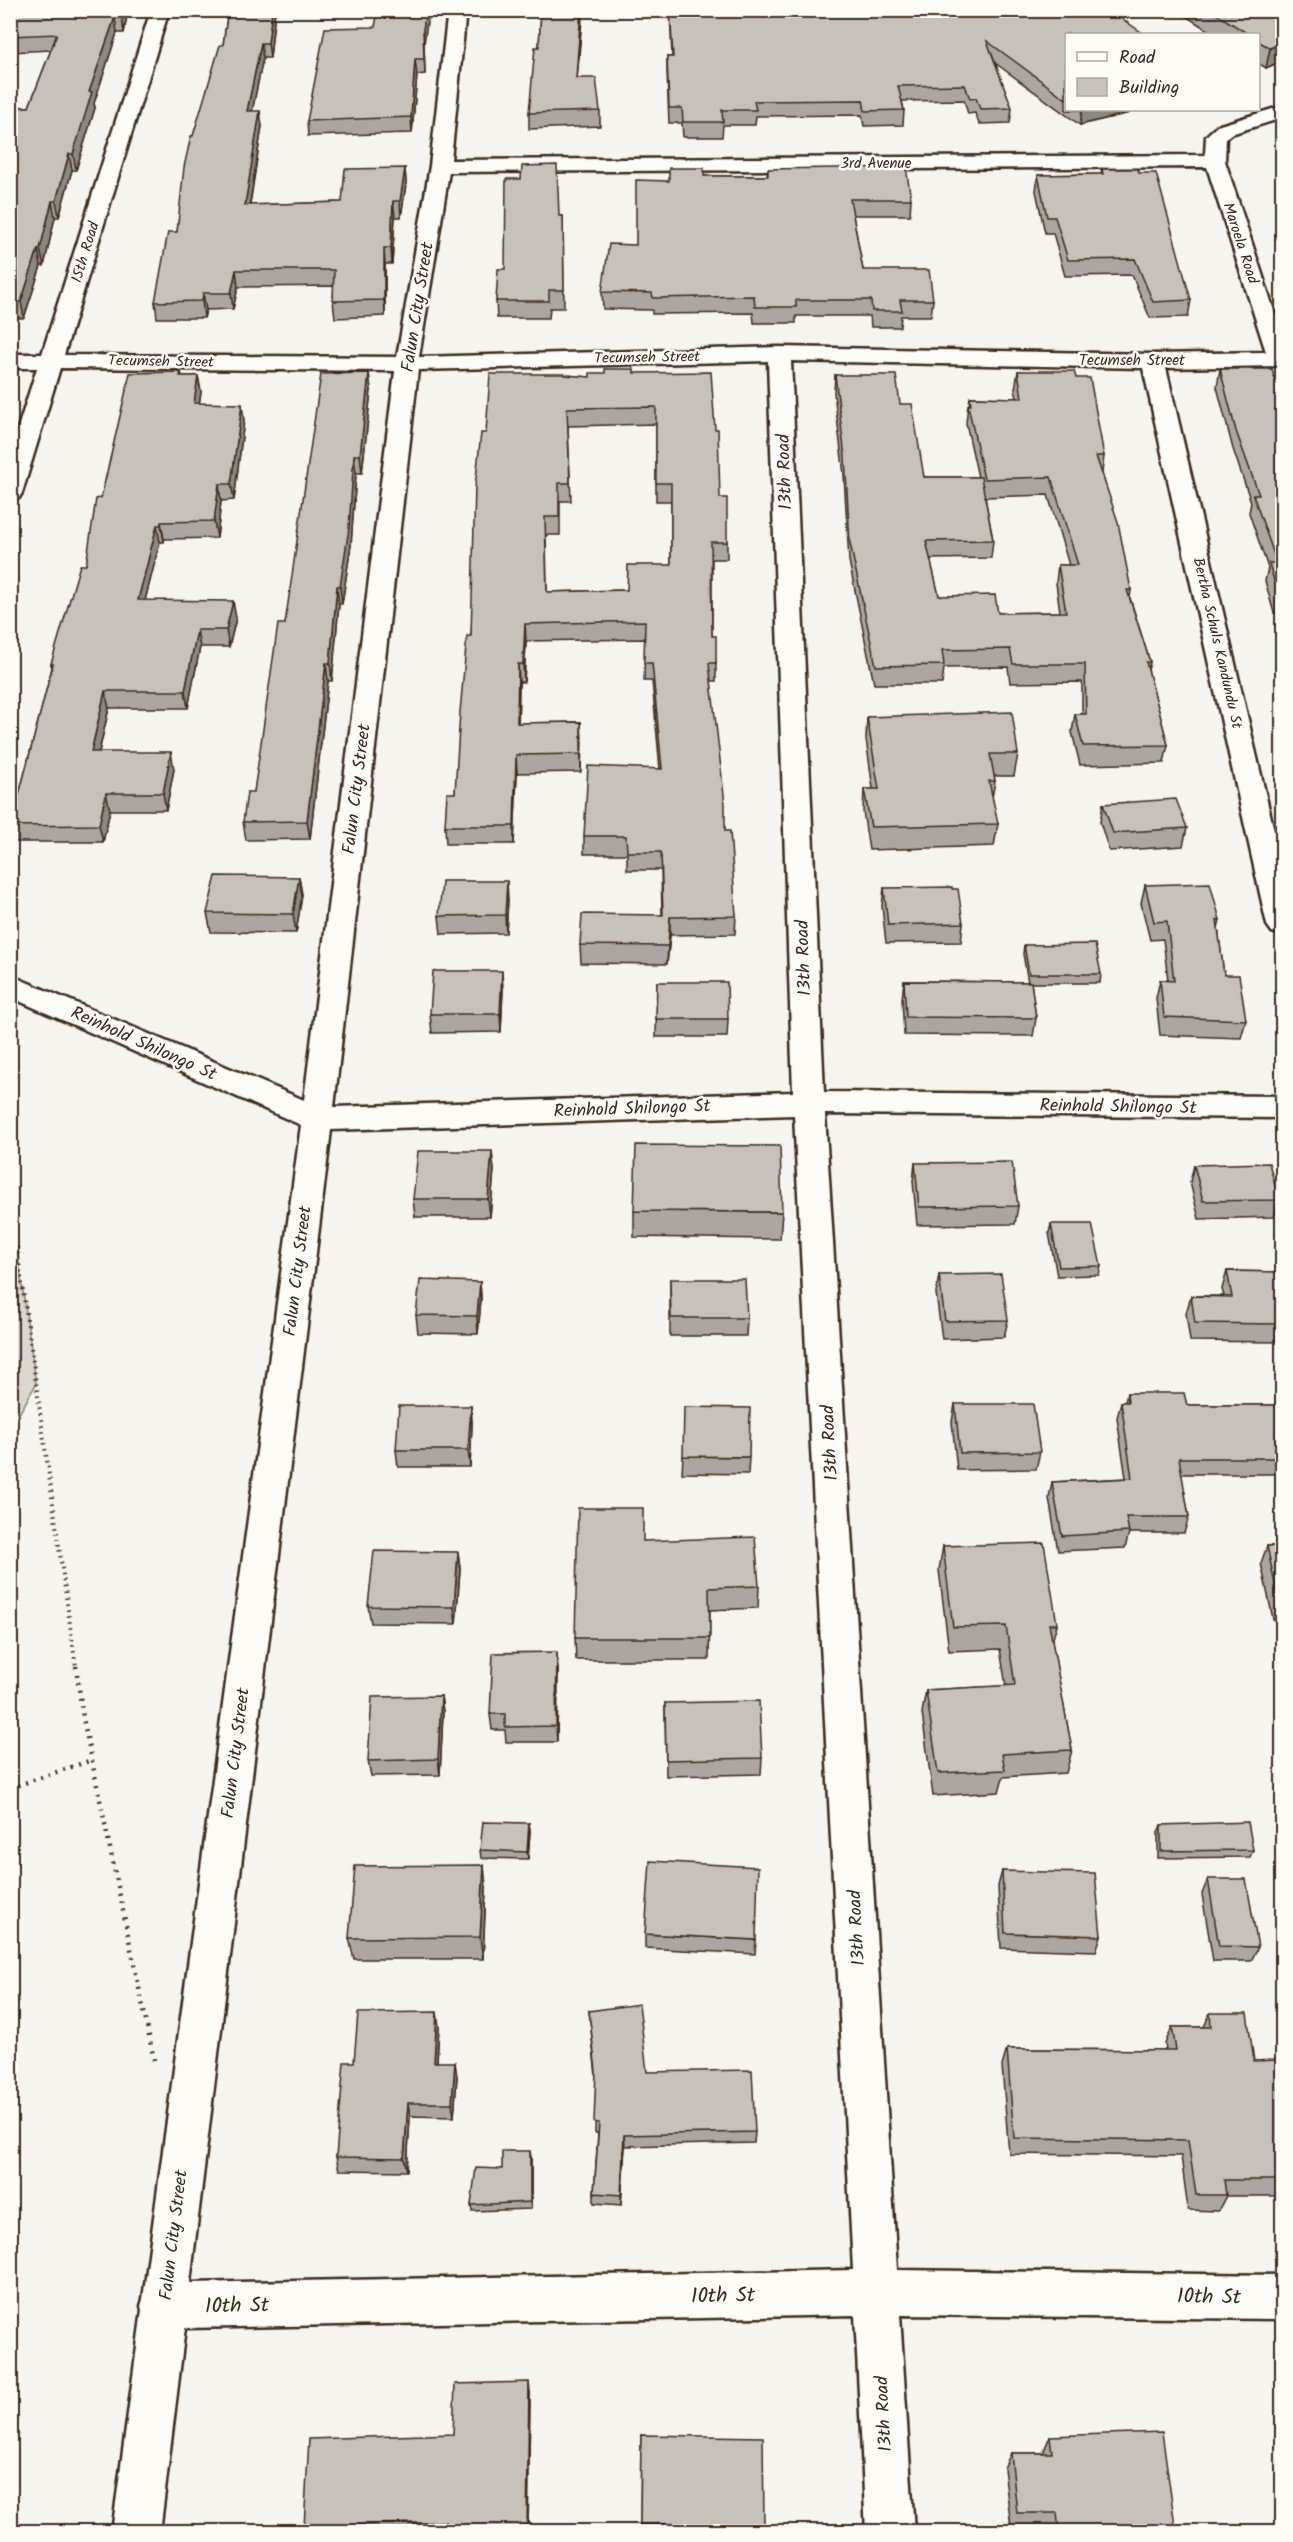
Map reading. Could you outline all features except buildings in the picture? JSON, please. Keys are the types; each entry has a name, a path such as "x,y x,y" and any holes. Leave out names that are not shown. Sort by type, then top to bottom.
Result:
{"street":[{"name":"15th Road","path":"10,494 160,10"},
{"name":"Falun City Street","path":"136,2532 317,1119 407,364 440,166 457,10"},
{"path":"1215,161 1216,136 1224,130 1282,112"},
{"name":"3rd Avenue","path":"440,166 1215,161"},
{"name":"Maroela Road","path":"1215,161 1281,359"},
{"name":"Tecumseh Street","path":"10,360 407,364 779,354 1153,361 1281,359"},
{"name":"13th Road","path":"779,354 809,1102 890,2532"},
{"name":"Bertha Schuls Kandundu St","path":"1153,361 1282,925"},
{"name":"Reinhold Shilongo St","path":"10,985 317,1119 809,1102 1282,1107"},
{"name":"10th St","path":"164,2307 876,2292 1282,2297"}],"path":[{"path":"10,1237 17,1248 83,1718 155,2065"},
{"path":"10,1788 92,1760"}],"shaded area":[{"path":"11,1237 17,1248 36,1384 11,1428"}]}
